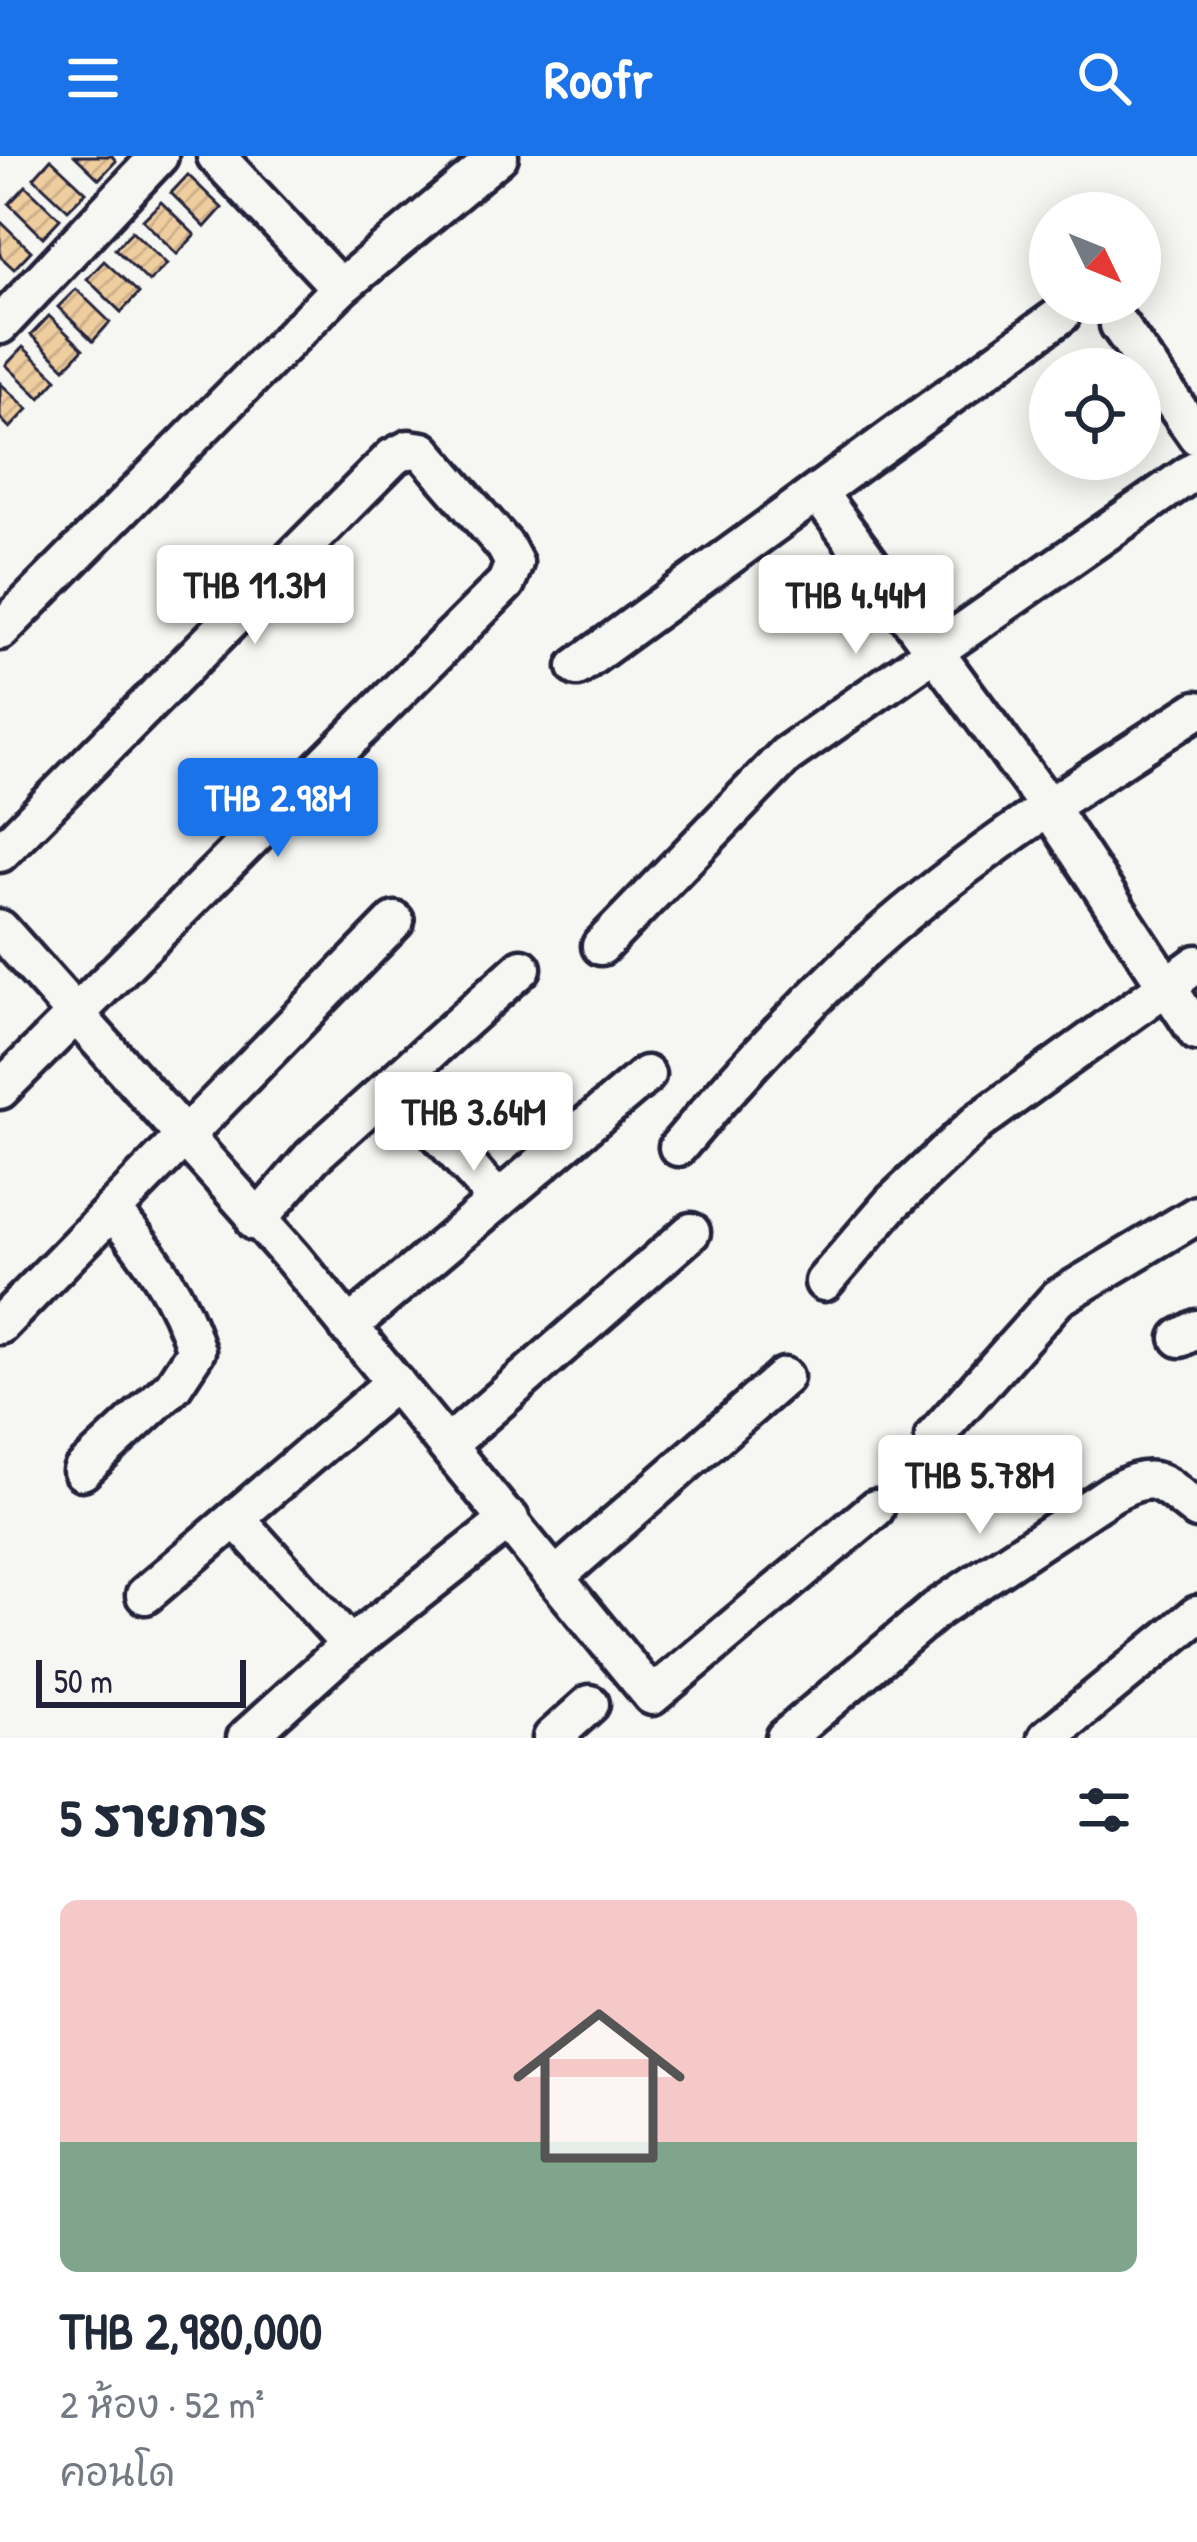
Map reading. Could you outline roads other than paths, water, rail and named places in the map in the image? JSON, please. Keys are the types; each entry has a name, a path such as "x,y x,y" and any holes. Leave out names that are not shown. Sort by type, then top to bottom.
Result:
{"street":[{"path":"0,325 159,156"},
{"path":"216,156 340,288"},
{"path":"0,631 340,288 500,156"},
{"path":"577,667 1049,324"},
{"path":"1119,325 1197,436"},
{"path":"0,853 393,457 410,449 424,452 505,546 514,563 506,584 0,1090"},
{"path":"601,946 785,755 934,647 1197,469"},
{"path":"818,493 1048,806 1197,1032"},
{"path":"678,1147 730,1084 857,956 1048,806 1197,710"},
{"path":"0,1325 395,921"},
{"path":"0,929 256,1222 292,1257 652,1696 875,1509"},
{"path":"824,1282 892,1203 978,1122 1197,964"},
{"path":"256,1222 313,1157 522,968"},
{"path":"348,1327 646,1075"},
{"path":"394,1084 498,1200"},
{"path":"82,1471 173,1386 196,1351 184,1308 158,1265 112,1210"},
{"path":"934,1437 1058,1298 1197,1215"},
{"path":"448,1445 691,1232"},
{"path":"558,1576 784,1377"},
{"path":"145,1594 395,1382"},
{"path":"785,1738 937,1609 1112,1493 1142,1477 1156,1478 1197,1510"},
{"path":"236,1519 350,1645"},
{"path":"246,1738 350,1645 510,1519"},
{"path":"1047,1738 1197,1615"},
{"path":"552,1738 590,1704"}]}
